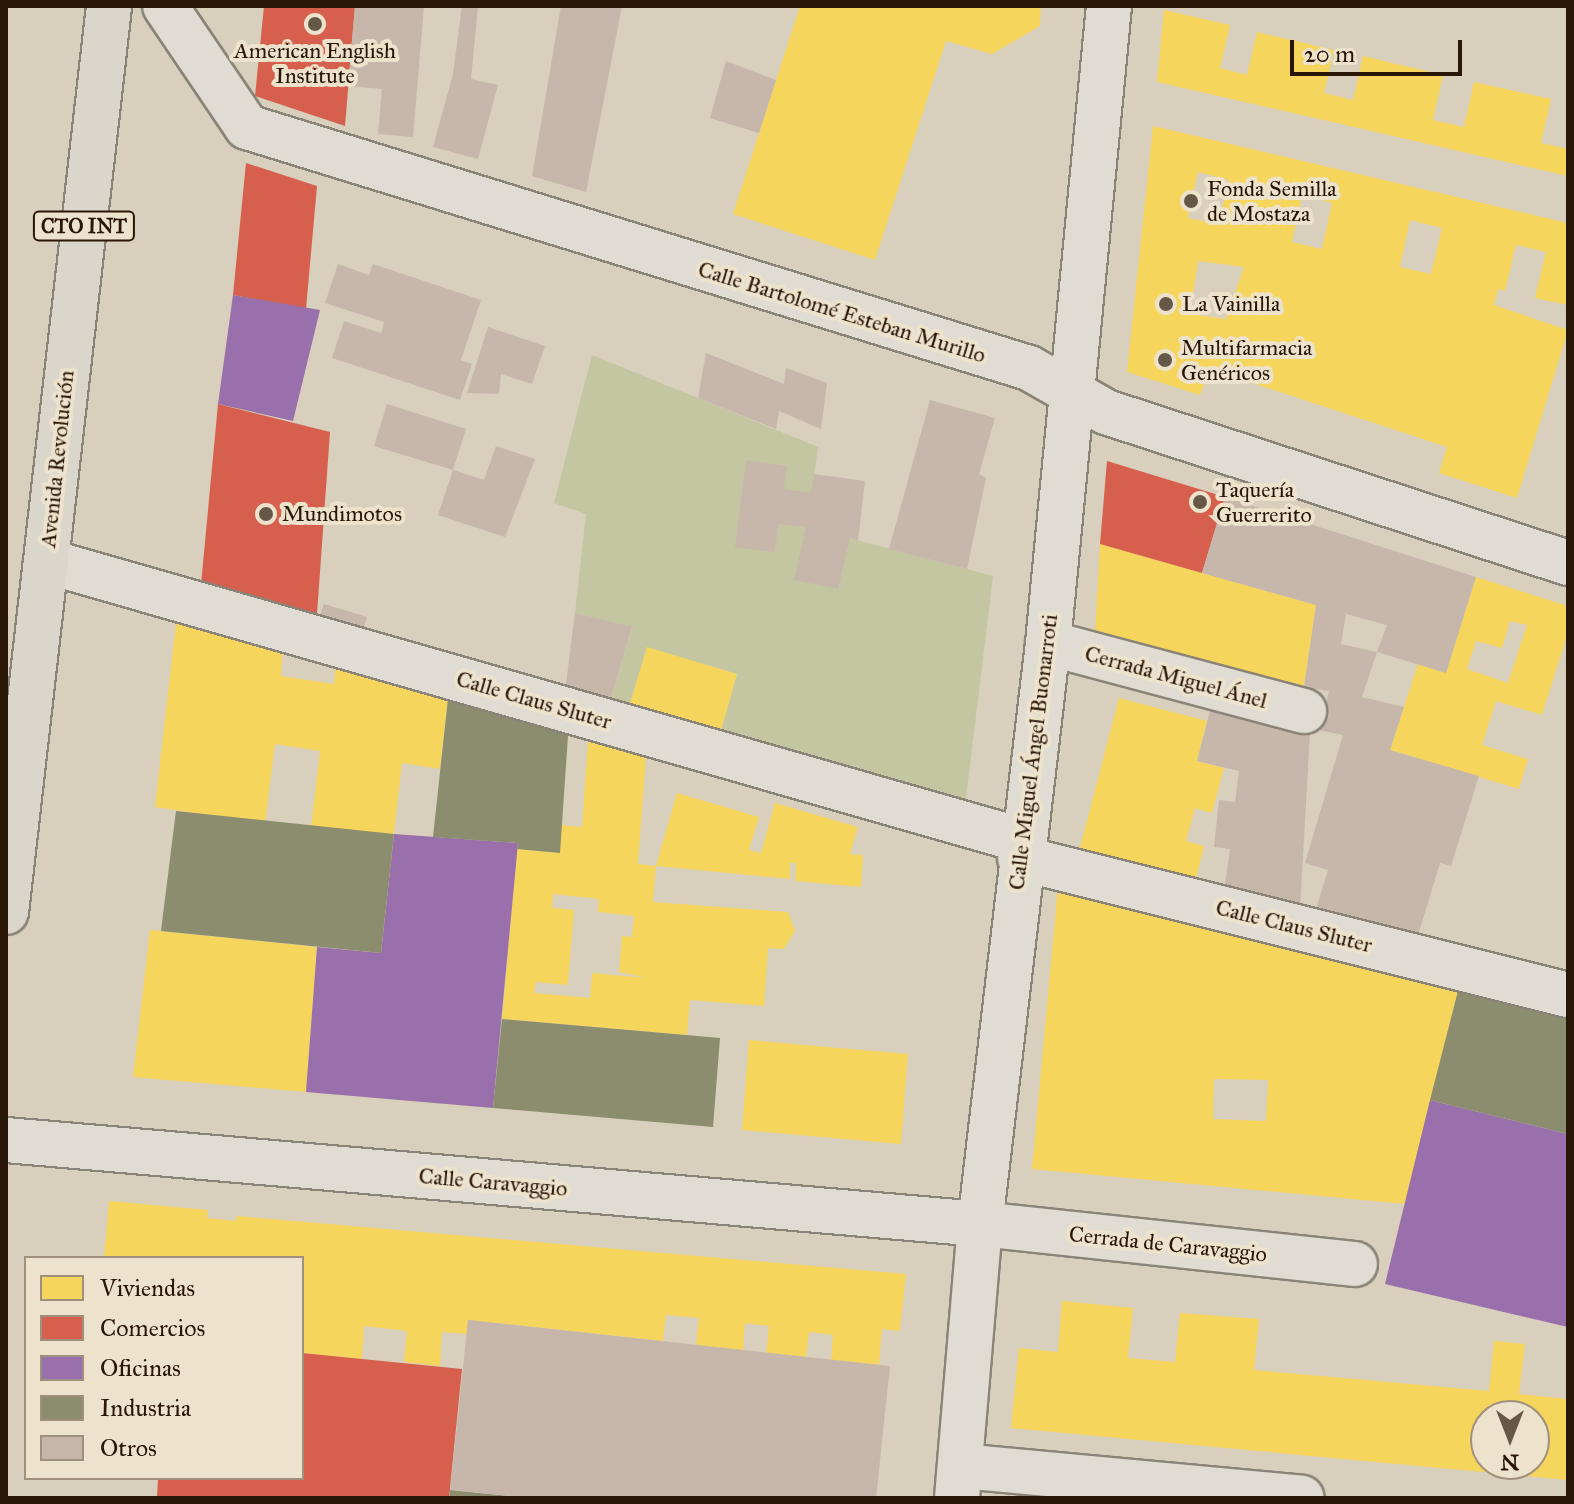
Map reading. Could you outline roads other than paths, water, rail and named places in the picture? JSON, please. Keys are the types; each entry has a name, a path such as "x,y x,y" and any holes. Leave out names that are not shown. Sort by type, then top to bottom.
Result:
{"main road":[{"name":"Avenida Revolución","path":"6,912 109,6"}],"street":[{"name":"Calle Bartolomé Esteban Murillo","path":"165,6 247,127 1029,368 1106,412 1568,563"},
{"name":"Calle Miguel Ángel Buonarroti","path":"958,1482 980,1224 1021,849 1048,643 1068,392 1109,6"},
{"name":"Calle Claus Sluter","path":"46,561 1021,849 1568,995"},
{"name":"Cerrada Miguel Ánel","path":"1048,643 1304,711"},
{"name":"Calle Caravaggio","path":"6,1140 980,1224"},
{"name":"Cerrada de Caravaggio","path":"980,1224 1355,1264"},
{"path":"958,1482 1302,1498"}],"place":[{"name":"American English Institute","path":"315,24"},
{"name":"Fonda Semilla de Mostaza","path":"1191,201"},
{"name":"La Vainilla","path":"1166,304"},
{"name":"Multifarmacia Genéricos","path":"1165,360"},
{"name":"Taquería Guerrerito","path":"1200,502"},
{"name":"Mundimotos","path":"266,514"}]}
